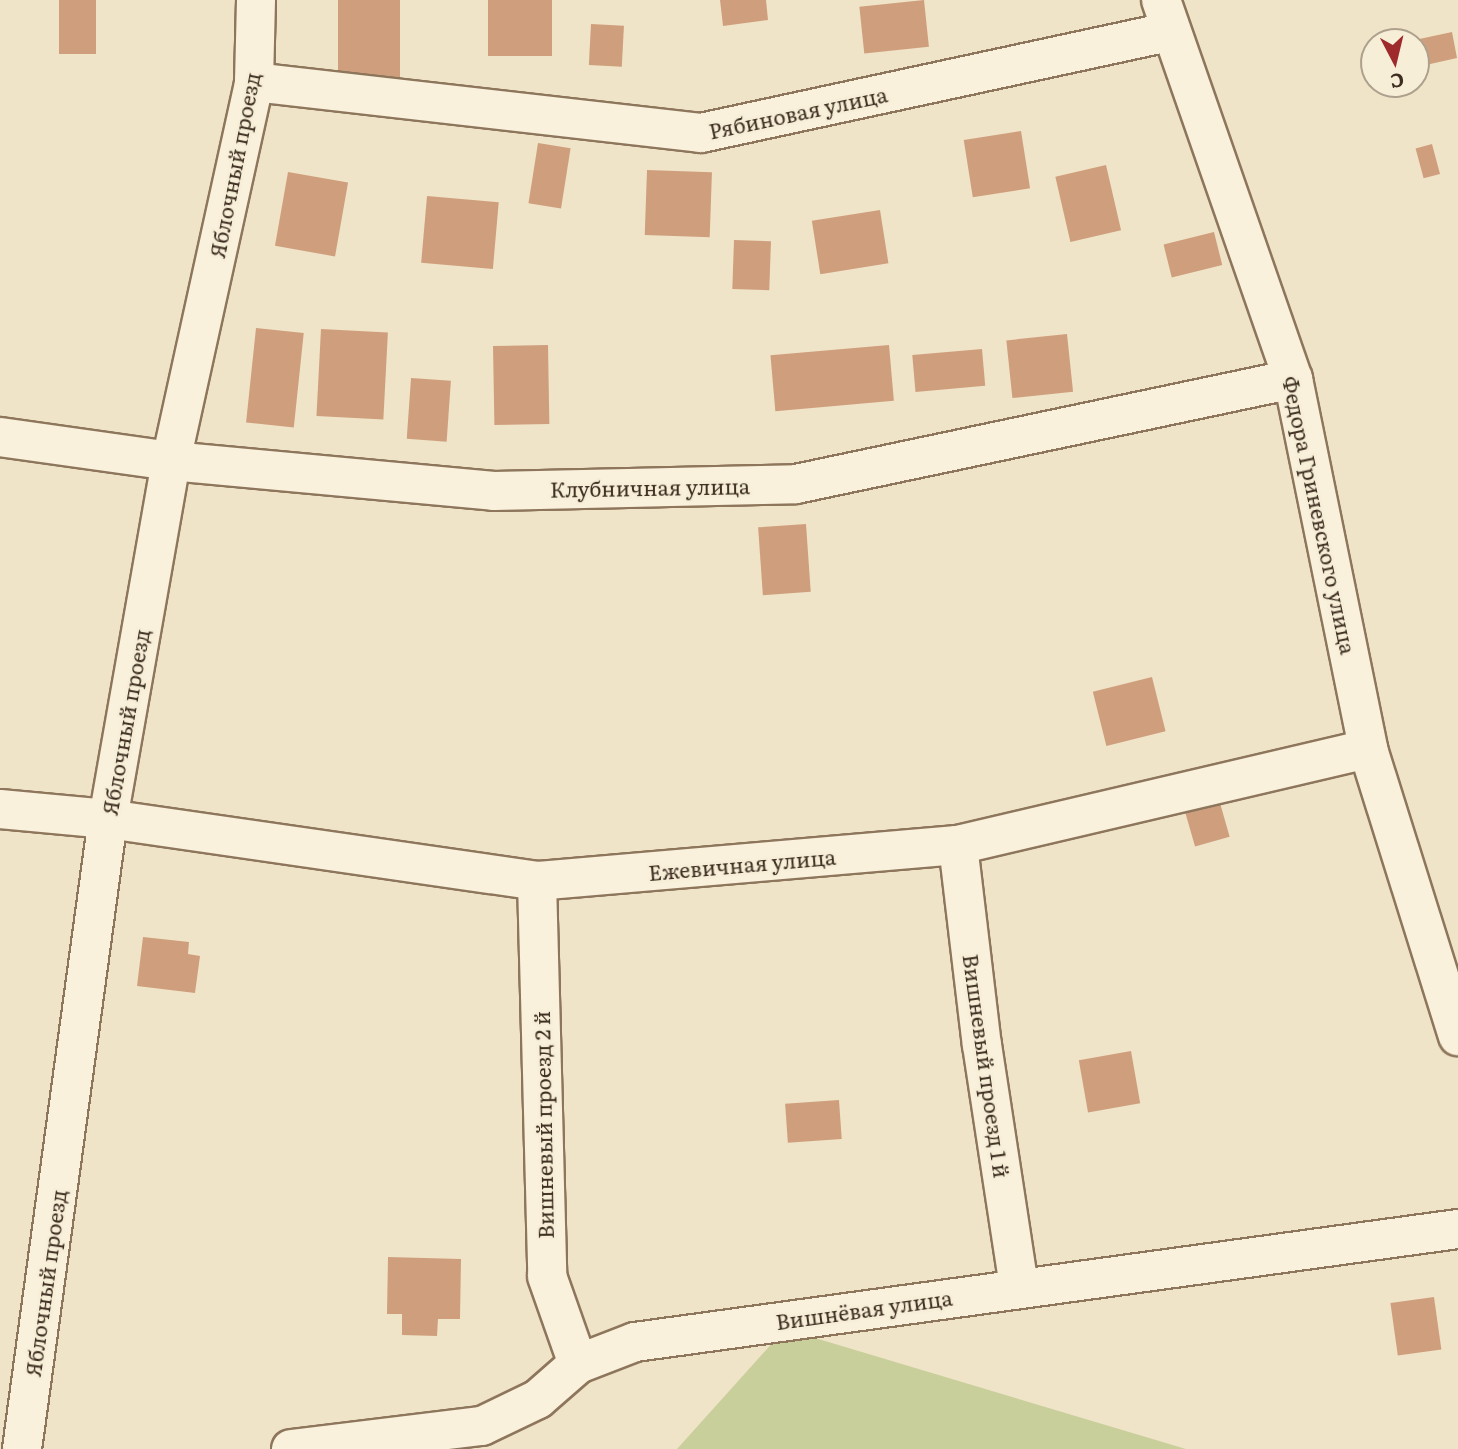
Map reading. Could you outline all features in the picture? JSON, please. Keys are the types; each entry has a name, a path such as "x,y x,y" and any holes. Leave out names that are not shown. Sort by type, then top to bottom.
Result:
{"street":[{"name":"Яблочный проезд","path":"22,1449 108,819 171,461 254,82 256,0"},
{"name":"Рябиновая улица","path":"254,82 701,133 1166,16"},
{"name":"Федора Гриневского улица","path":"1166,16 1293,379 1368,749 1458,1036"},
{"name":"Клубничная улица","path":"0,437 171,461 494,491 796,484 1293,379"},
{"name":"Ежевичная улица","path":"0,809 108,819 537,881 958,845 1368,749"},
{"name":"Вишневый проезд 1 й","path":"958,845 982,1045 1019,1287"},
{"name":"Вишневый проезд 2 й","path":"537,881 547,1276 578,1364"},
{"name":"Вишнёвая улица","path":"291,1449 482,1426 538,1399 578,1364 635,1342 1019,1287 1458,1229"}],"green space":[{"path":"785,1329 1186,1449 677,1449"}],"building":[{"path":"59,0 96,0 96,54 59,54"},
{"path":"338,0 400,0 400,83 338,83"},
{"path":"488,0 552,0 552,56 488,56"},
{"path":"720,0 766,0 768,20 723,26"},
{"path":"924,0 929,47 864,54 859,7"},
{"path":"591,24 624,26 622,67 589,65"},
{"path":"1452,32 1457,58 1430,64 1430,37"},
{"path":"1021,131 1030,188 973,197 964,140"},
{"path":"538,143 571,148 561,208 528,203"},
{"path":"1432,144 1440,174 1424,178 1416,148"},
{"path":"1106,165 1121,230 1070,242 1055,177"},
{"path":"647,170 712,172 710,237 645,235"},
{"path":"288,172 348,183 335,256 275,246"},
{"path":"427,196 499,202 493,269 421,263"},
{"path":"880,210 888,263 820,274 812,221"},
{"path":"1214,232 1222,265 1172,278 1164,245"},
{"path":"734,240 771,241 769,290 732,289"},
{"path":"256,328 304,333 294,427 246,422"},
{"path":"321,329 388,333 383,419 316,416"},
{"path":"1067,334 1073,392 1012,398 1006,340"},
{"path":"548,345 549,424 494,425 493,346"},
{"path":"889,345 894,401 775,411 770,355"},
{"path":"982,349 985,386 915,392 912,355"},
{"path":"411,378 451,381 447,442 407,439"},
{"path":"806,524 811,592 763,595 758,527"},
{"path":"1152,677 1166,731 1106,746 1093,692"},
{"path":"1220,803 1230,837 1195,847 1185,813"},
{"path":"143,937 189,942 188,954 200,956 195,993 137,986"},
{"path":"1131,1051 1140,1103 1088,1112 1079,1060"},
{"path":"839,1100 842,1139 788,1143 785,1104"},
{"path":"388,1257 461,1259 460,1319 438,1319 437,1336 402,1335 402,1314 387,1314"},
{"path":"1434,1297 1441,1349 1398,1356 1390,1303"}]}
